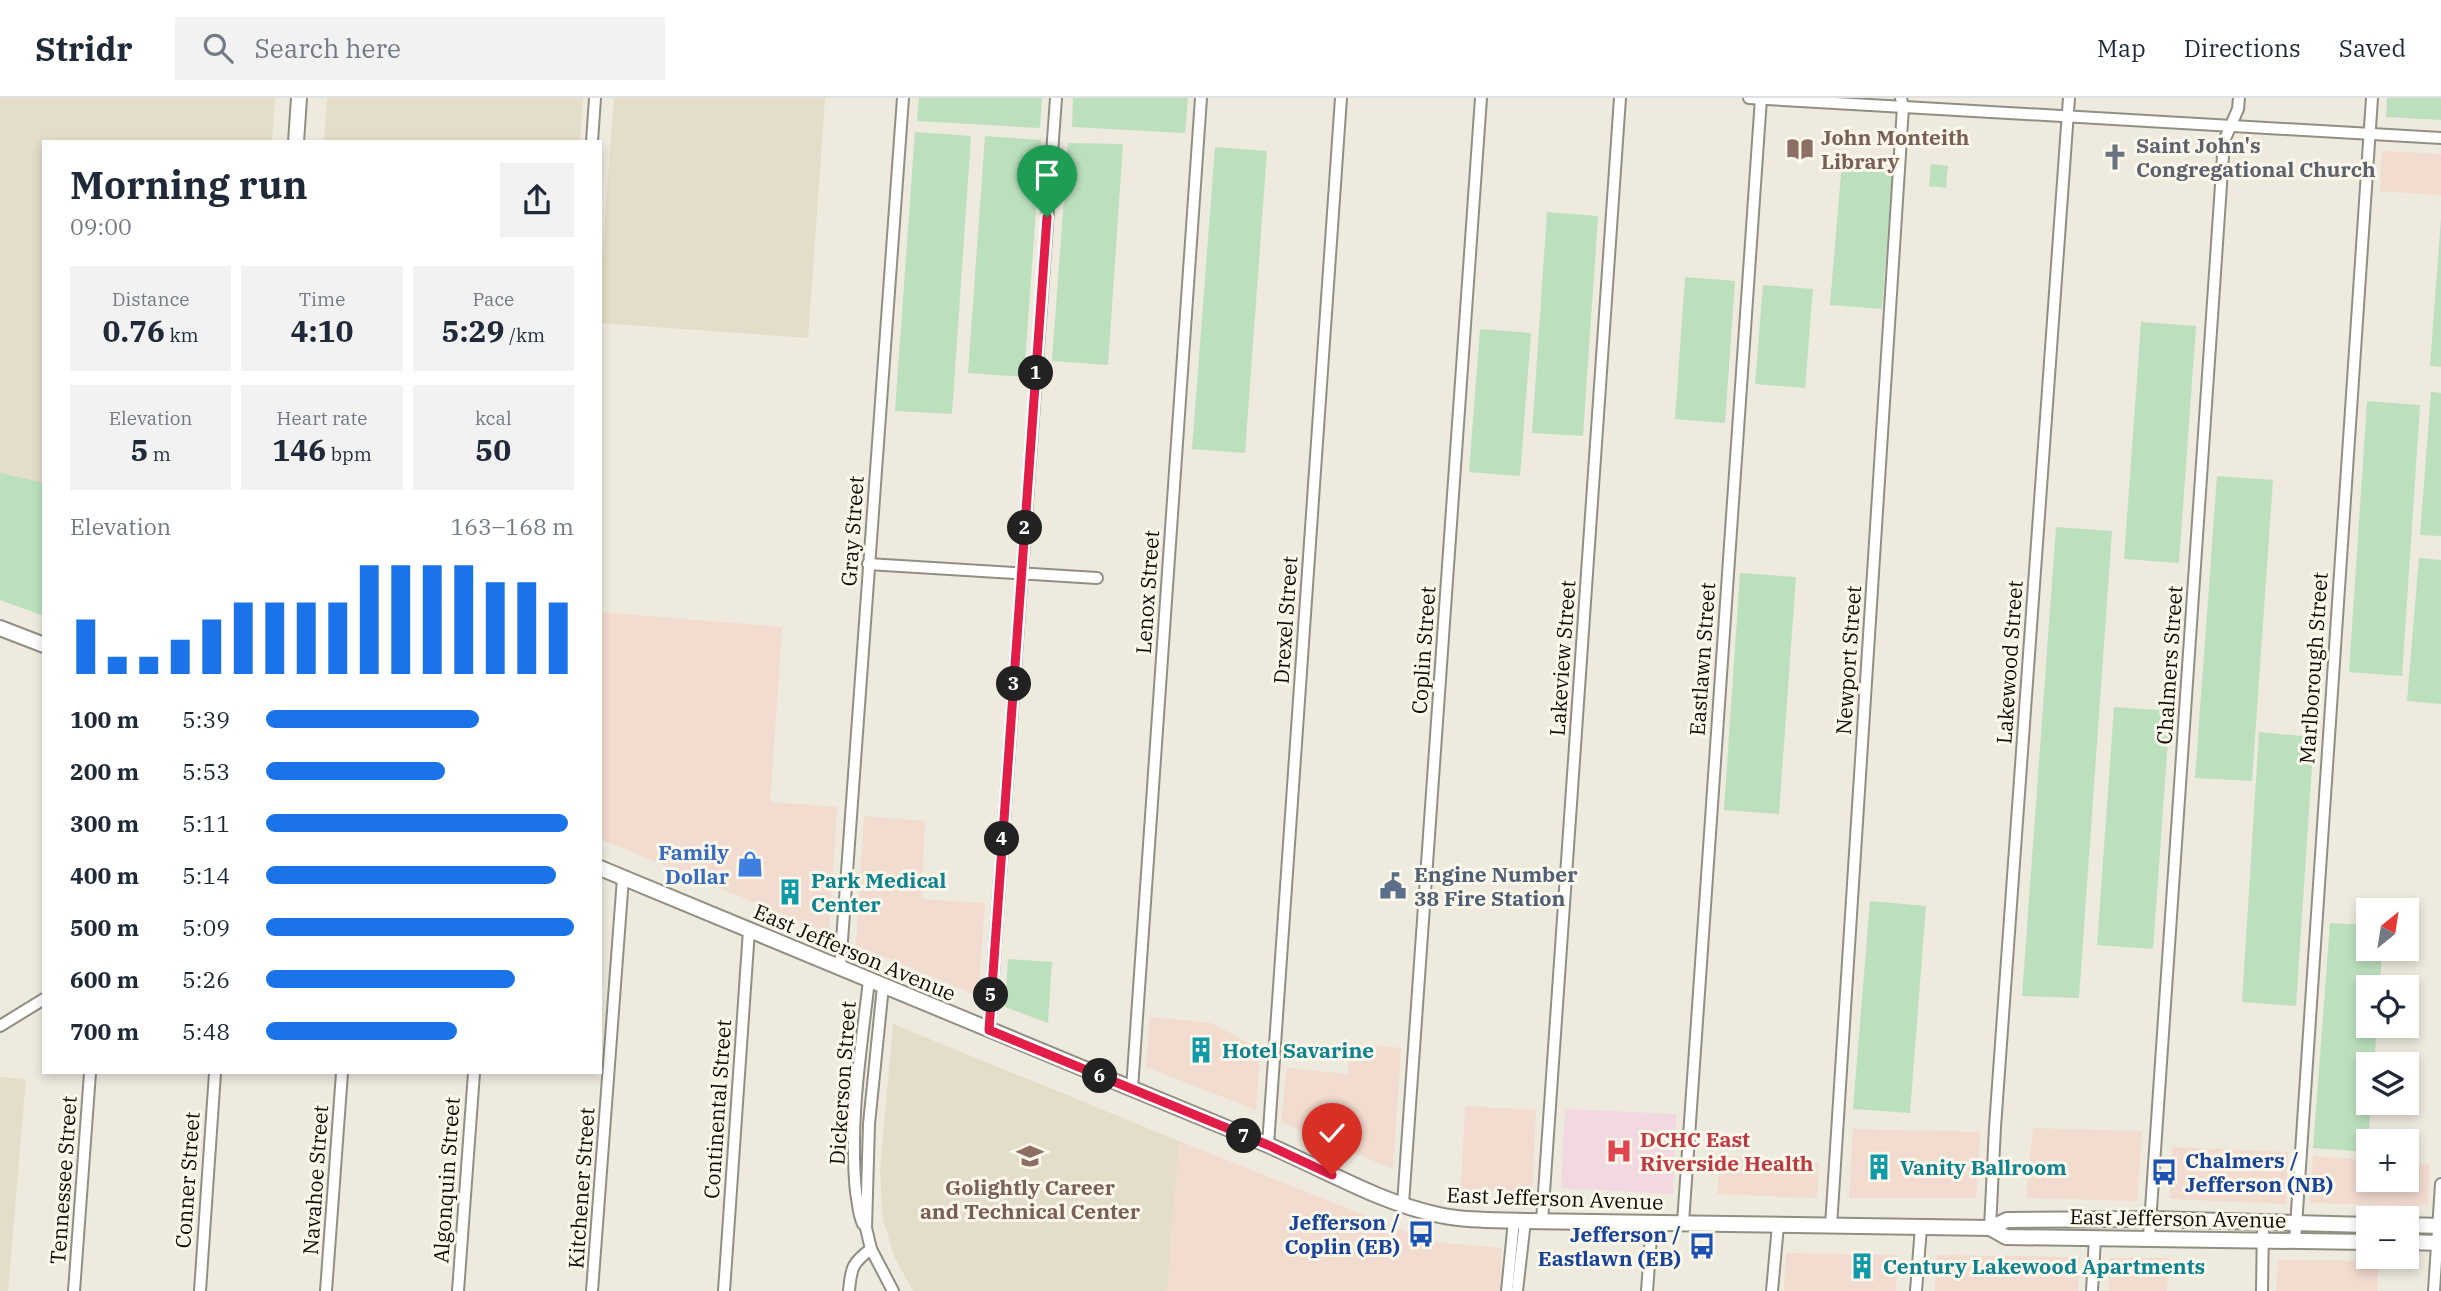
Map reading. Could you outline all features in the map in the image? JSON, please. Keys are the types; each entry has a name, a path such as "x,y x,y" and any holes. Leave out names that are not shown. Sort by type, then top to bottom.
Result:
{"main road":[{"path":"296,140 299,98"},
{"path":"0,628 42,644"},
{"name":"East Jefferson Avenue","path":"602,869 1268,1145 1403,1204 1458,1218 1990,1228 2007,1220 2151,1219 2356,1224"},
{"path":"2419,1225 2439,1226"},
{"name":"East Jefferson Avenue","path":"1990,1228 2006,1237 2356,1242"},
{"path":"2419,1242 2439,1243"}],"street":[{"path":"592,140 595,98"},
{"name":"Gray Street","path":"840,968 903,98"},
{"path":"989,1030 1056,98"},
{"name":"Lenox Street","path":"1132,1089 1201,98"},
{"name":"Drexel Street","path":"1268,1145 1341,98"},
{"name":"Coplin Street","path":"1403,1204 1481,98"},
{"name":"Lakeview Street","path":"1542,1221 1620,98"},
{"path":"1749,98 1902,103 2067,116 2441,138"},
{"name":"Eastlawn Street","path":"1683,1223 1761,98"},
{"name":"Lakewood Street","path":"1990,1228 2068,98"},
{"name":"Chalmers Street","path":"2149,1238 2224,141 2238,109 2239,98"},
{"name":"Marlborough Street","path":"2295,1241 2372,98"},
{"name":"Newport Street","path":"1831,1226 1902,103"},
{"path":"869,564 1097,578"},
{"name":"Kitchener Street","path":"592,1291 623,878"},
{"name":"Continental Street","path":"723,1291 750,930"},
{"name":"Dickerson Street","path":"866,1228 860,1219 858,1206 854,1128 869,980"},
{"name":"Dickerson Street","path":"883,986 869,1124 866,1228 871,1250 893,1291"},
{"path":"0,1026 42,1000"},
{"name":"Tennessee Street","path":"74,1291 90,1074"},
{"name":"Conner Street","path":"200,1291 215,1074"},
{"name":"Navahoe Street","path":"327,1291 342,1074"},
{"name":"Algonquin Street","path":"457,1291 474,1074"},
{"path":"2434,1291 2441,1184"},
{"path":"1507,1291 1519,1221"},
{"path":"1517,1291 1519,1221"},
{"path":"1647,1291 1652,1223"},
{"path":"2262,1291 2263,1223"},
{"path":"1772,1291 1778,1225"},
{"path":"1916,1291 1921,1227"},
{"path":"2092,1291 2095,1238"},
{"path":"849,1291 850,1273 856,1260 871,1250"}],"shaded area":[{"path":"0,98 275,98 272,140 42,140 42,615 0,600"},
{"path":"327,98 583,98 580,140 324,140"},
{"path":"614,98 825,98 808,338 602,323 602,259"},
{"path":"2382,151 2441,154 2441,195 2380,191"},
{"path":"602,612 782,627 770,802 837,807 829,933 602,840"},
{"path":"864,816 925,821 921,899 985,903 978,996 856,945"},
{"path":"1150,1017 1211,1023 1260,1049 1256,1110 1146,1067"},
{"name":"Golightly Career and Technical Center","path":"893,1024 1179,1141 1167,1291 913,1291 895,1258 883,1220 880,1171"},
{"path":"1350,1043 1401,1048 1393,1169 1281,1122 1287,1068 1348,1074"},
{"path":"0,1077 26,1079 8,1291 0,1291"},
{"path":"1465,1106 1536,1110 1532,1193 1461,1189"},
{"name":"DCHC East Riverside Health","path":"1565,1109 1676,1114 1673,1194 1561,1188"},
{"path":"2033,1128 2142,1131 2137,1201 2026,1198"},
{"path":"1853,1129 1980,1132 1976,1198 1849,1198"},
{"path":"1179,1141 1432,1242 1502,1248 1500,1291 1167,1291"},
{"path":"2172,1147 2288,1152 2286,1204 2170,1199"},
{"path":"1721,1155 1819,1163 1817,1198 1717,1194"},
{"path":"2313,1156 2356,1159 2356,1192 2419,1192 2419,1164 2430,1165 2428,1206 2310,1203"},
{"path":"1786,1253 1898,1255 1896,1291 1784,1291"},
{"path":"1937,1255 2080,1257 2078,1291 1935,1291"},
{"path":"2110,1258 2169,1258 2167,1291 2109,1291"},
{"path":"2278,1260 2356,1261 2356,1269 2378,1269 2377,1291 2276,1291"}],"green space":[{"path":"919,98 1042,98 1040,128 917,121"},
{"path":"1073,98 1188,98 1185,133 1072,127"},
{"path":"2387,98 2441,98 2441,120 2386,117"},
{"path":"915,132 971,136 952,414 895,411"},
{"path":"985,136 1041,140 1024,377 968,373"},
{"path":"1068,143 1123,144 1108,365 1052,361"},
{"path":"1215,147 1267,151 1245,453 1192,449"},
{"path":"1842,162 1893,167 1882,309 1830,305"},
{"path":"1931,164 1948,166 1946,188 1929,186"},
{"path":"1547,212 1598,216 1583,436 1532,433"},
{"path":"2441,218 2441,367 2430,366"},
{"path":"1685,277 1735,281 1725,423 1675,419"},
{"path":"1763,285 1813,289 1805,388 1755,384"},
{"path":"2141,322 2196,326 2179,563 2124,559"},
{"path":"1480,329 1531,333 1520,476 1469,472"},
{"path":"2431,392 2441,393 2441,536 2420,535"},
{"path":"2367,401 2420,405 2402,676 2349,672"},
{"path":"0,473 42,483 42,615 0,600"},
{"path":"2217,476 2273,480 2252,781 2195,778"},
{"path":"2056,527 2112,531 2079,998 2022,996"},
{"path":"2419,558 2441,560 2441,704 2407,701"},
{"path":"1740,573 1796,577 1779,814 1724,810"},
{"path":"2114,707 2170,711 2153,949 2097,945"},
{"path":"2259,732 2314,737 2296,1006 2242,1002"},
{"path":"1870,901 1926,906 1910,1113 1853,1109"},
{"path":"2330,923 2356,924 2356,961 2381,961 2381,975 2356,975 2356,1038 2376,1038 2375,1052 2356,1052 2356,1115 2370,1115 2369,1129 2356,1129 2356,1151 2313,1148"},
{"path":"1008,959 1052,962 1048,1023 1005,1007"}],"place":[{"name":"John Monteith Library","path":"1800,149"},
{"name":"Saint John's Congregational Church","path":"2115,157"},
{"name":"Family Dollar","path":"750,864"},
{"name":"Engine Number 38 Fire Station","path":"1393,886"},
{"name":"Park Medical Center","path":"790,892"},
{"name":"Hotel Savarine","path":"1201,1050"},
{"name":"DCHC East Riverside Health","path":"1619,1151"},
{"name":"Golightly Career and Technical Center","path":"1030,1156"},
{"name":"Vanity Ballroom","path":"1879,1167"},
{"name":"Chalmers / Jefferson (NB)","path":"2164,1172"},
{"name":"Jefferson / Coplin (EB)","path":"1421,1234"},
{"name":"Jefferson / Eastlawn (EB)","path":"1702,1246"},
{"name":"Century Lakewood Apartments","path":"1862,1266"}],"route":[{"path":"1047,217 989,1030 1268,1145 1332,1175"}]}
